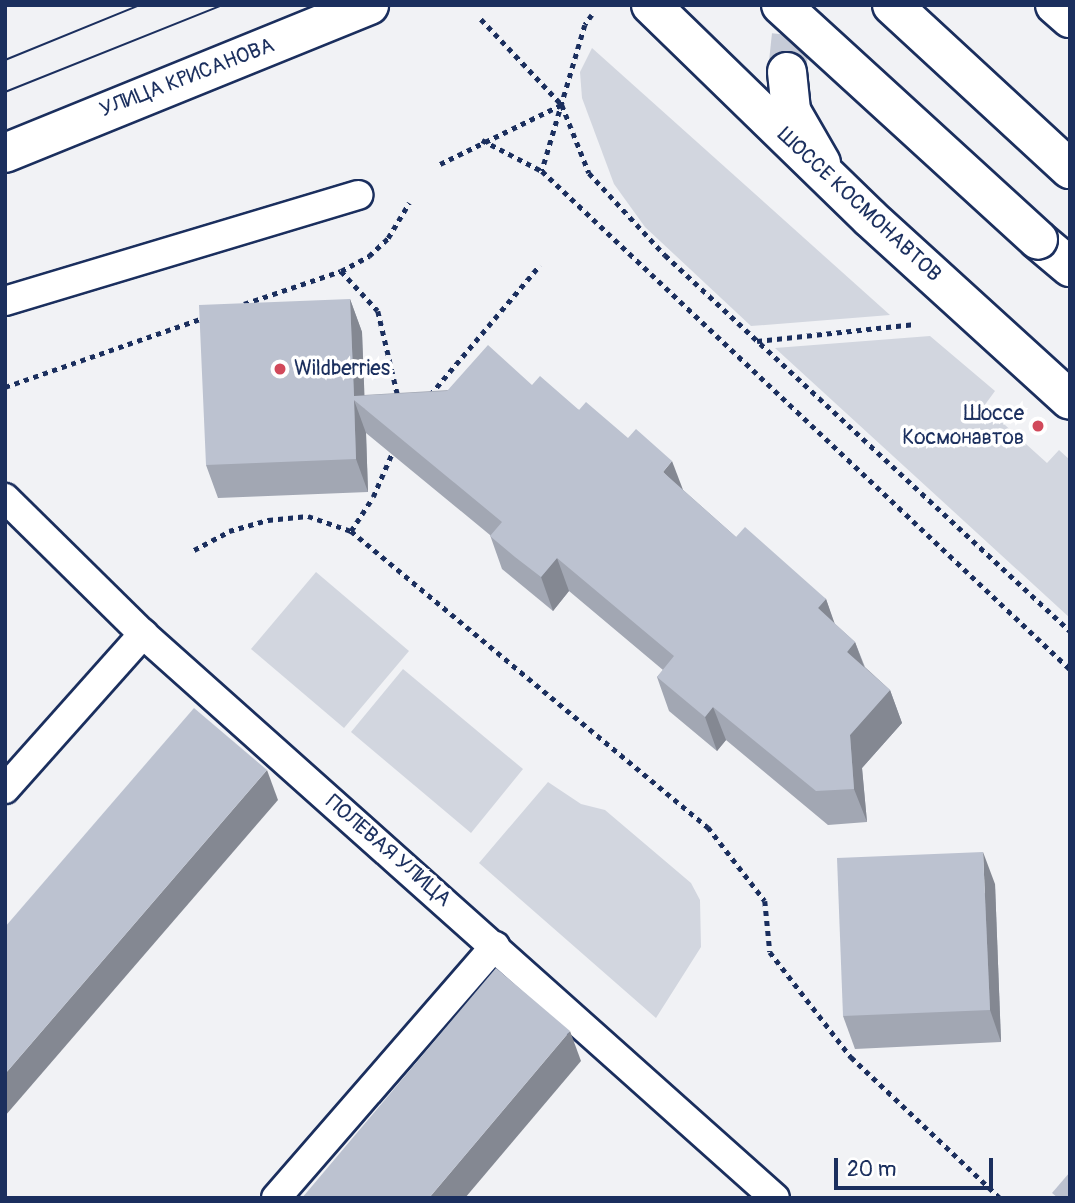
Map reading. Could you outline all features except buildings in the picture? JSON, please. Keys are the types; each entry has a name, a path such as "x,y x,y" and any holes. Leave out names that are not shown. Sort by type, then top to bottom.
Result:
{"main road":[{"name":"УЛИЦА КРИСАНОВА","path":"5,153 369,5"},
{"name":"ШОССЕ КОСМОНАВТОВ","path":"651,5 870,218 1070,400"},
{"path":"781,5 1070,267"},
{"path":"892,5 1070,169"},
{"path":"1048,5 1070,18"},
{"path":"1055,5 1070,18"},
{"path":"787,72 791,111 803,136 870,218"}],"lane":[{"path":"5,301 358,195"},
{"name":"ПОЛЕВАЯ УЛИЦА","path":"5,498 143,634 775,1198"},
{"path":"5,789 143,634"},
{"path":"276,1198 495,946"}],"path":[{"path":"542,171 585,25 592,15"},
{"path":"481,19 562,105 589,173 665,255 1070,631"},
{"path":"440,164 482,140 562,105"},
{"path":"482,140 542,171 1070,669"},
{"path":"234,307 341,271 369,257 388,238 409,203"},
{"path":"423,403 540,265"},
{"path":"341,271 378,311 399,399"},
{"path":"5,387 209,316"},
{"path":"757,341 920,324"},
{"path":"351,531 373,497 394,448"},
{"path":"194,550 229,531 268,520 308,516 351,531 708,827 765,901 770,952 851,1057 1000,1198"}],"shaded area":[{"path":"592,48 890,315 751,326 645,227 614,184 582,98 580,72"},
{"path":"930,336 995,391 984,406 1047,463 1059,450 1070,460 1070,618 775,348"},
{"path":"316,572 409,651 344,728 251,649"},
{"path":"403,669 523,769 471,833 351,732"},
{"path":"548,782 581,804 605,810 691,883 700,900 701,947 656,1018 479,863"}],"tunnel":[{"path":"787,72 791,35 807,5"}],"tram line":[{"path":"5,60 140,5"},
{"path":"5,92 222,5"}],"place":[{"name":"Wildberries","path":"280,369"},
{"name":"Шоссе Космонавтов","path":"1038,426"}]}
